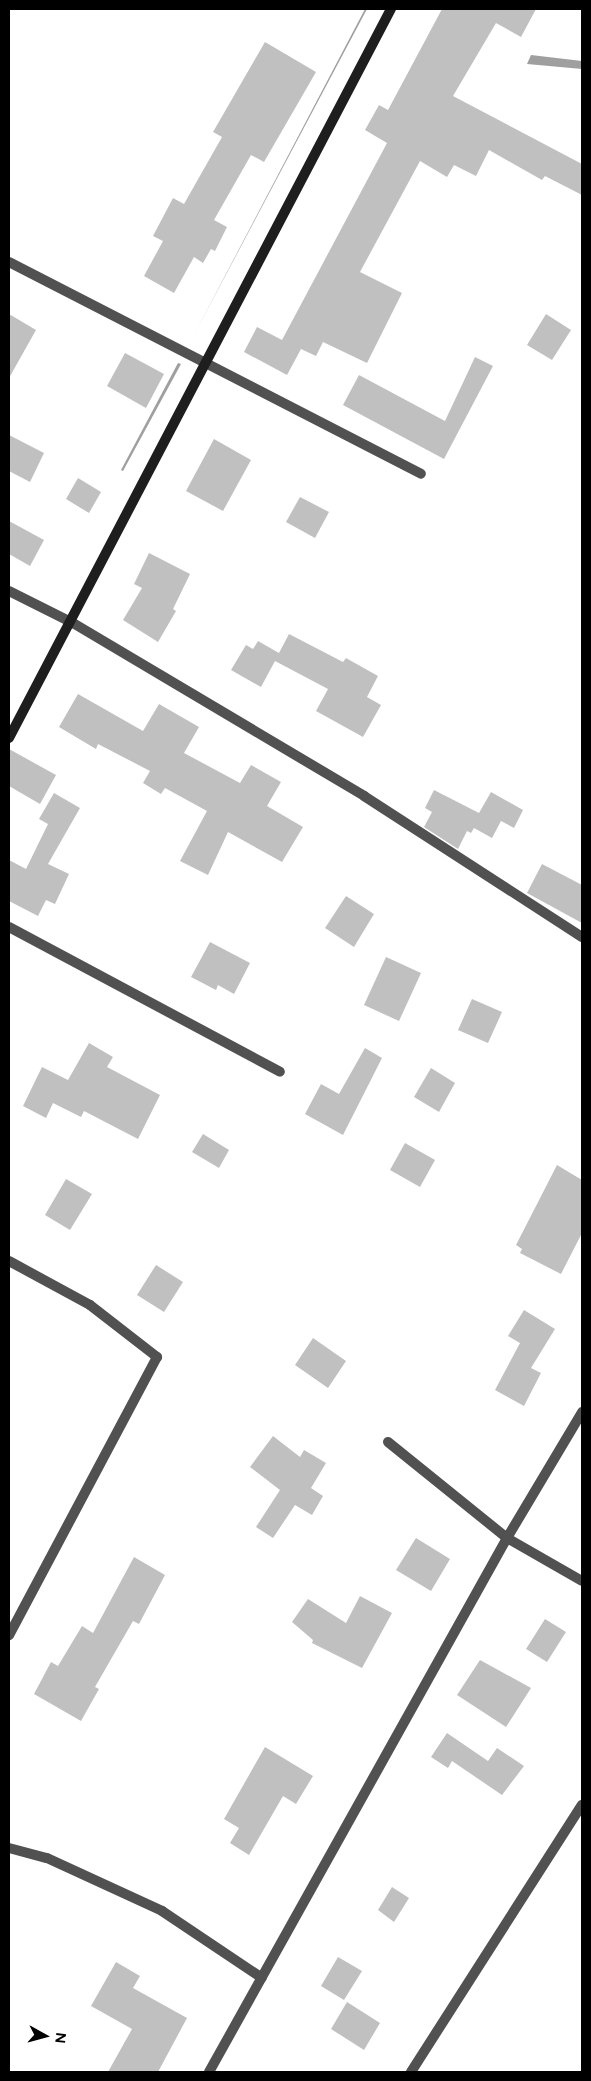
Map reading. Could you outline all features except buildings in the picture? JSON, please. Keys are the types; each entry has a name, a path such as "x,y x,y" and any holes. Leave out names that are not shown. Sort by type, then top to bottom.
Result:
{"street":[{"path":"9,738 391,9"},
{"path":"9,262 421,474"},
{"path":"9,591 70,622 364,796 582,938"},
{"path":"9,927 280,1072"},
{"path":"9,1261 90,1305 157,1357 9,1635"},
{"path":"209,2072 507,1538 582,1412"},
{"path":"388,1442 507,1538 582,1582"},
{"path":"411,2072 582,1805"},
{"path":"9,1848 47,1858 162,1911 262,1978"}],"shaded area":[{"path":"365,9 367,9 196,331"},
{"path":"531,55 582,61 582,69 527,64"},
{"path":"178,363 181,364 123,471 121,470"}]}
